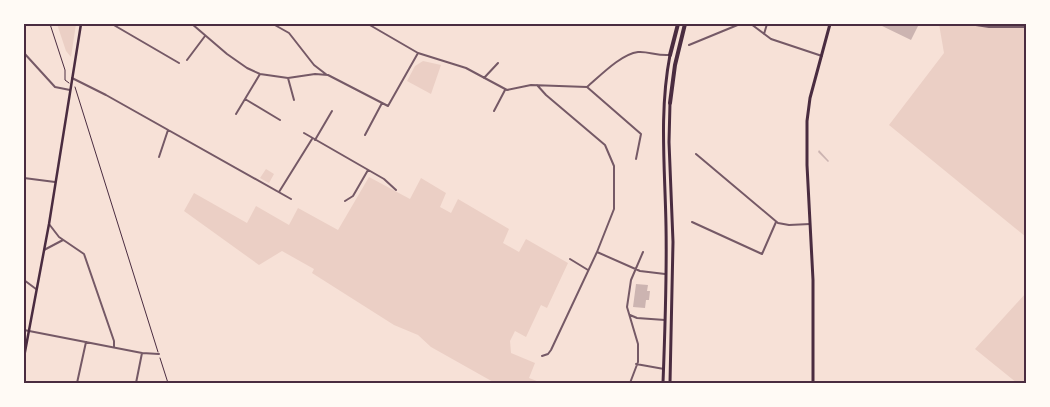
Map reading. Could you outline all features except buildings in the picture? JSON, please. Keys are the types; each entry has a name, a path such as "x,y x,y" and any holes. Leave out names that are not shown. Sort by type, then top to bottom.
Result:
{"highway":[{"path":"670,55 678,24"},
{"path":"670,103 675,65 685,24"}],"main road":[{"path":"24,357 44,250 81,24"},
{"path":"813,383 813,280 807,121 810,98 830,24"},
{"path":"663,383 666,274 662,117 670,55"},
{"path":"670,103 669,142 673,242 670,383"}],"street":[{"path":"112,24 179,63"},
{"path":"192,24 247,68 260,74 288,78 315,74 328,75"},
{"path":"273,24 279,25 289,33 308,59 328,75 388,106 418,53"},
{"path":"368,24 418,53 442,62 457,65 505,90 537,85 587,87 641,134 636,159"},
{"path":"688,45 740,24"},
{"path":"751,24 764,35 783,44 822,56"},
{"path":"764,35 766,24"},
{"path":"969,24 989,28 1026,27"},
{"path":"187,60 205,36"},
{"path":"587,87 623,58 636,52 645,52 656,56 670,55"},
{"path":"24,53 56,87 70,90"},
{"path":"484,78 498,63"},
{"path":"236,114 260,74"},
{"path":"72,78 106,95 291,200"},
{"path":"288,78 294,100"},
{"path":"537,85 546,95 605,145 610,154 614,171 614,208 597,252 551,350 548,354 542,356"},
{"path":"494,111 505,90"},
{"path":"245,99 280,120"},
{"path":"365,135 382,103"},
{"path":"278,192 332,111"},
{"path":"159,157 168,130"},
{"path":"304,133 384,179 396,190"},
{"path":"696,154 776,222 783,225 810,224"},
{"path":"345,201 353,196 368,170"},
{"path":"24,178 55,182"},
{"path":"692,222 762,254 776,222"},
{"path":"48,224 63,240 84,254 101,300 114,341 114,347"},
{"path":"44,250 63,240"},
{"path":"597,252 635,269 666,274"},
{"path":"630,383 636,364 638,344 627,306 630,284 643,252"},
{"path":"570,259 588,270"},
{"path":"24,280 37,289"},
{"path":"629,314 638,318 665,320"},
{"path":"24,330 142,353 159,354"},
{"path":"77,383 86,342"},
{"path":"136,383 142,353"},
{"path":"636,364 664,368"}],"path":[{"path":"50,24 65,70"},
{"path":"76,95 168,383"}],"shaded area":[{"path":"57,24 76,24 71,57 66,51"},
{"path":"939,24 1026,24 1026,237 889,125 944,53"},
{"path":"423,61 441,65 431,94 407,81 415,66"},
{"path":"266,169 274,174 269,183 260,178"},
{"path":"369,177 410,199 421,178 446,193 440,207 451,213 458,199 509,229 503,243 519,252 526,239 568,263 547,308 541,305 526,337 515,331 510,341 511,353 535,363 529,378 542,383 495,383 431,347 418,335 394,325 312,273 314,269 282,251 259,265 184,211 194,193 247,223 256,206 289,225 298,208 338,230"},
{"path":"1026,293 1026,383 1017,383 975,349"}]}
